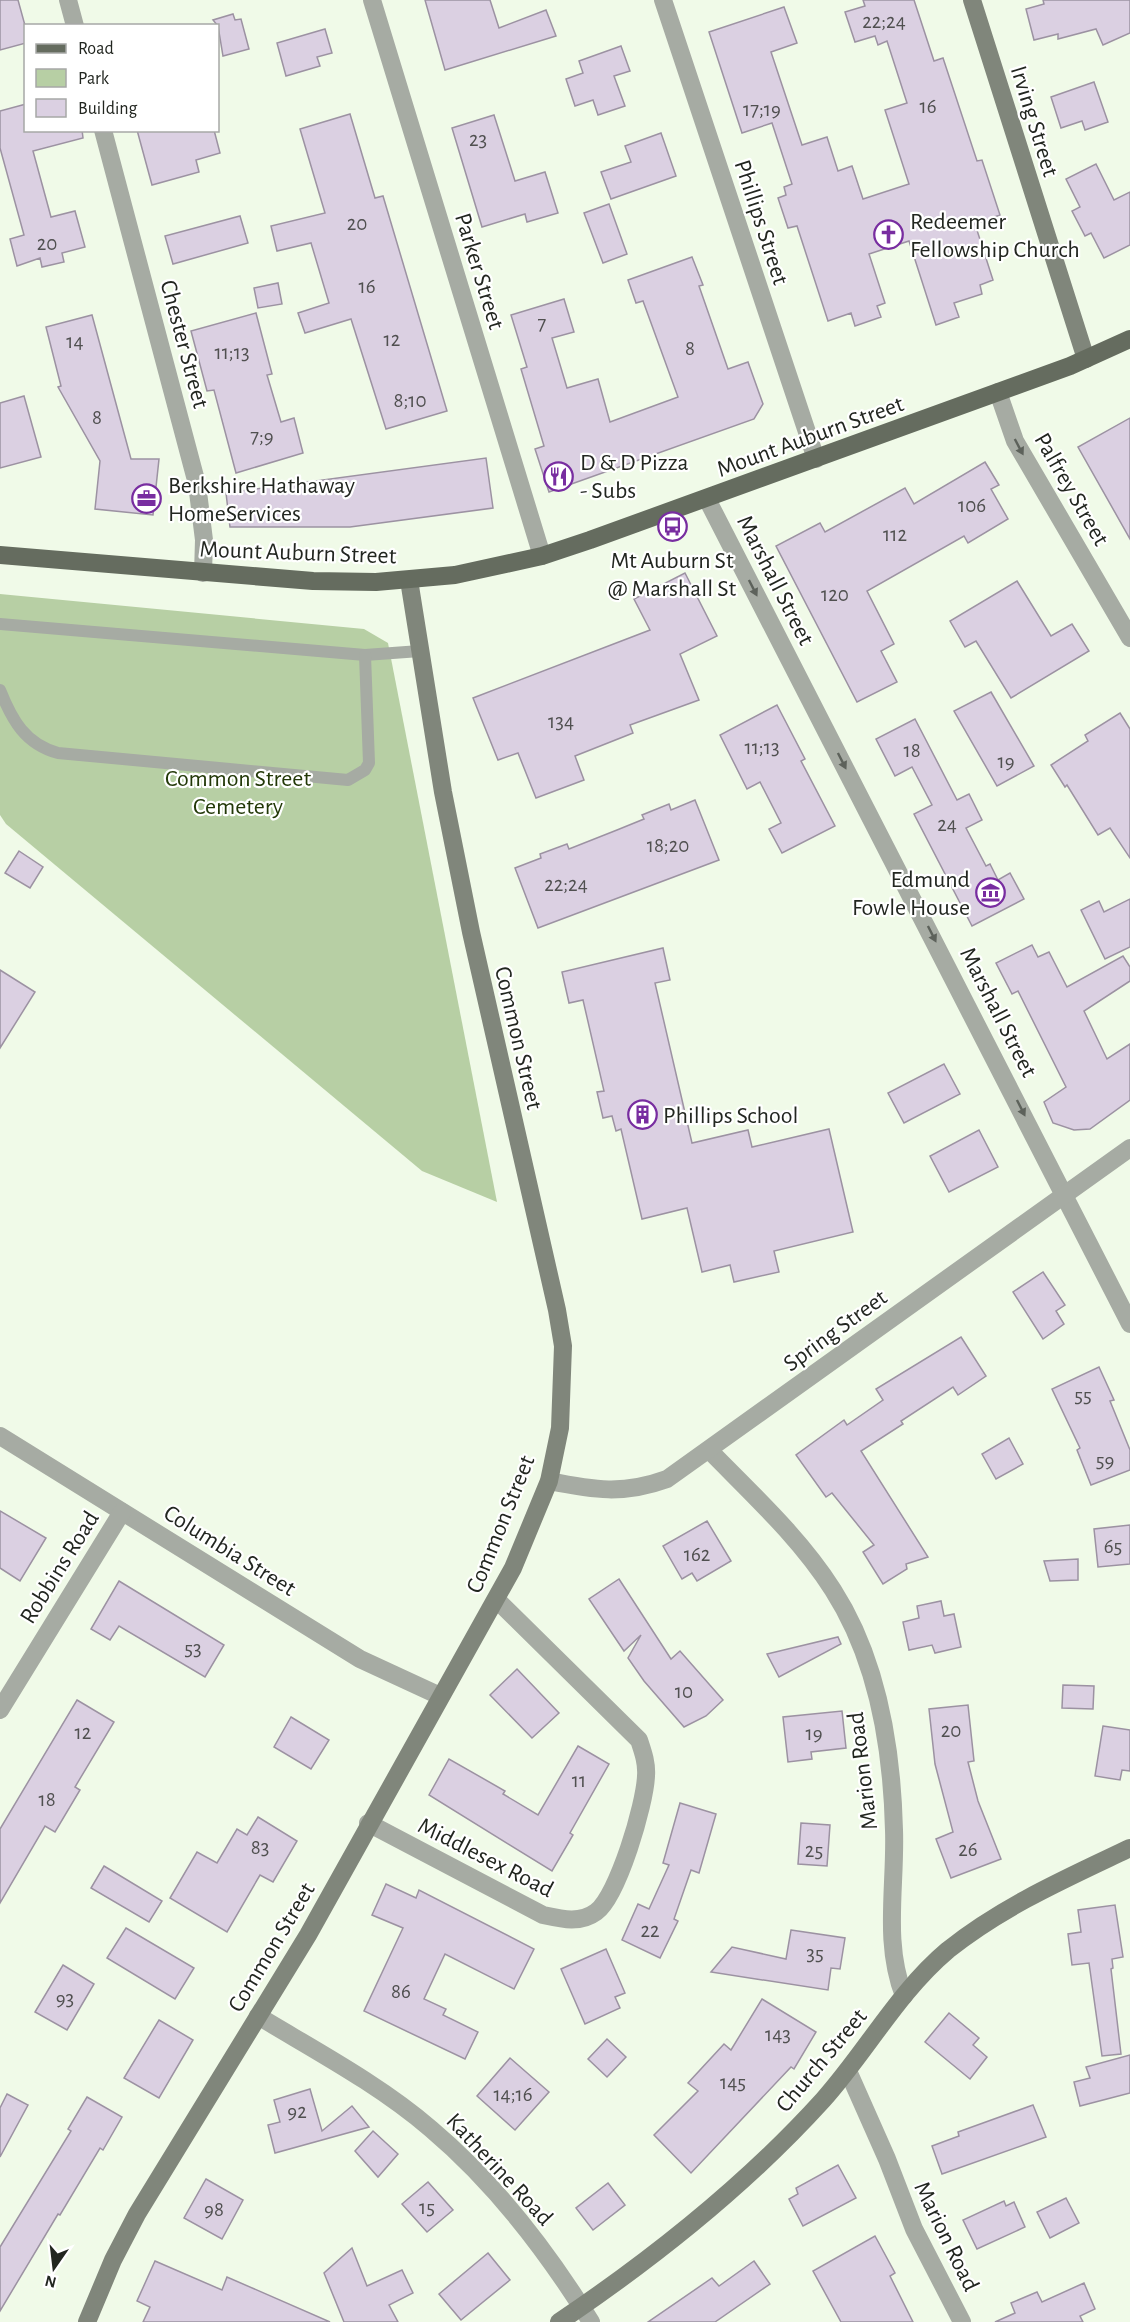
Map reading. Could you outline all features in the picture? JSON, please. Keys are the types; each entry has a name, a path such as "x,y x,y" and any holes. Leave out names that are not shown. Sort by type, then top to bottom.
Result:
{"main road":[{"name":"Irving Street","path":"972,0 1086,359"},
{"name":"Mount Auburn Street","path":"0,555 313,581 409,580 495,567 542,556 707,499 1086,359 1130,339"},
{"name":"Common Street","path":"87,2322 129,2229 308,1935 368,1823 497,1600 513,1568 549,1480 560,1428 563,1346 472,942 443,792 409,580"},
{"name":"Church Street","path":"559,2322 587,2314 724,2197 794,2130 848,2071 904,1996 946,1952 1006,1910 1130,1848"}],"street":[{"path":"68,0 74,24"},
{"name":"Parker Street","path":"372,0 542,556"},
{"name":"Phillips Street","path":"663,0 816,459"},
{"name":"Chester Street","path":"104,132 197,484 204,533 203,573"},
{"name":"Palfrey Street","path":"998,392 1015,441 1130,638"},
{"name":"Marshall Street","path":"707,499 1066,1194 1130,1324"},
{"name":"Spring Street","path":"549,1480 595,1490 643,1488 667,1479 710,1451 1130,1148"},
{"name":"Columbia Street","path":"0,1436 360,1659 440,1696"},
{"name":"Marion Road","path":"710,1451 808,1555 834,1591 868,1665 888,1744 894,1830 891,1936 895,1972 904,1996"},
{"name":"Robbins Road","path":"0,1710 122,1512"},
{"name":"Middlesex Road","path":"368,1823 543,1915 563,1920 580,1920 595,1913 608,1901 616,1885 644,1795 645,1757 639,1740 497,1600"},
{"name":"Katherine Road","path":"258,2016 364,2082 429,2127 501,2198 529,2232 587,2314"},
{"name":"Marion Road","path":"848,2071 887,2159 914,2229 962,2322"}],"lane":[{"path":"0,624 365,655 420,651"},
{"path":"0,690 9,713 30,741 58,753 348,780 365,770 369,763 365,655"}],"green space":[{"name":"Common Street Cemetery","path":"0,594 364,629 388,643 497,1202 422,1171 6,824 0,815"}],"building":[{"path":"0,0 18,0 25,24 24,44 0,50"},
{"path":"425,0 490,0 499,28 546,10 556,36 445,70"},
{"path":"863,0 914,0 934,61 943,58 977,161 982,160 1000,215 975,224 993,280 980,285 982,294 954,303 959,317 936,325 909,241 869,254 885,303 877,306 881,317 855,326 851,313 828,321 797,226 788,228 778,198 786,195 784,187 792,184 772,123 742,133 709,32 784,7 797,43 771,52 802,145 827,137 838,171 852,166 863,199 909,184 885,110 907,103 887,41 878,45 875,36 855,42 845,12 865,6"},
{"path":"1043,0 1130,0 1130,33 1103,45 1096,29 1058,39 1058,34 1034,40 1026,9 1044,4"},
{"path":"233,14 235,20 241,19 249,49 223,56 219,24 213,20"},
{"path":"325,29 332,53 317,57 320,66 286,76 277,43"},
{"path":"621,46 630,71 614,76 625,106 598,115 593,100 575,106 566,79 583,73 579,61"},
{"path":"1094,82 1108,122 1085,130 1082,121 1061,128 1051,97"},
{"path":"24,105 24,132 82,132 83,138 33,151 51,217 75,211 85,247 62,253 64,262 42,267 40,258 17,266 10,239 24,235 0,148 0,111"},
{"path":"350,114 375,198 383,196 447,411 386,429 351,319 305,333 298,313 329,303 311,243 277,251 271,226 325,213 300,129"},
{"path":"494,115 515,181 545,172 558,213 527,222 525,214 482,227 452,128"},
{"path":"138,132 215,132 220,153 196,160 199,172 152,185"},
{"path":"661,133 676,176 611,199 601,172 631,162 625,146"},
{"path":"1096,164 1114,200 1130,192 1130,245 1104,258 1091,233 1085,236 1072,211 1080,207 1066,179"},
{"path":"609,204 627,254 603,263 584,213"},
{"path":"240,216 248,243 173,264 165,236"},
{"path":"692,257 703,285 699,286 728,369 748,362 763,404 754,419 549,492 535,449 544,446 521,369 527,367 511,315 564,299 574,332 552,338 567,388 598,379 610,422 678,397 643,301 636,303 628,280"},
{"path":"278,283 282,304 258,308 254,288"},
{"path":"256,313 272,374 267,375 281,422 294,418 303,453 236,473 214,390 207,391 191,331"},
{"path":"92,315 131,459 159,459 153,515 95,509 100,461 58,387 61,386 46,327"},
{"path":"24,396 41,457 0,468 0,403"},
{"path":"1130,418 1130,539 1078,447"},
{"path":"486,458 493,508 350,527 230,527 226,493"},
{"path":"985,462 999,485 991,489 1008,519 968,543 964,536 867,591 894,644 881,651 897,682 857,702 776,546 820,523 825,532 905,488 914,504"},
{"path":"685,573 717,636 680,654 699,700 630,725 633,733 575,756 584,780 536,798 518,753 498,760 473,698 650,630 634,599"},
{"path":"1017,581 1051,636 1072,624 1089,651 1011,698 976,641 965,647 950,621"},
{"path":"991,692 1034,766 997,786 954,711"},
{"path":"777,705 805,759 801,761 835,826 782,853 769,829 781,823 760,782 747,789 720,735"},
{"path":"1120,713 1130,729 1130,858 1110,828 1098,835 1067,785 1065,787 1051,765 1088,741 1085,735"},
{"path":"915,719 957,800 969,794 982,820 966,828 986,866 990,864 998,880 1010,873 1024,899 972,926 914,814 932,805 912,767 895,776 876,739"},
{"path":"695,800 719,860 538,928 515,868 541,858 540,854 567,844 569,849 644,819 642,815 669,804 671,810"},
{"path":"19,851 43,867 30,888 5,873"},
{"path":"1130,899 1130,947 1105,959 1081,910 1099,901 1104,912"},
{"path":"1032,945 1038,957 1049,952 1067,987 1123,956 1130,967 1130,981 1084,1011 1107,1059 1130,1044 1130,1100 1090,1129 1074,1130 1053,1123 1044,1102 1066,1087 1018,991 1012,994 996,963"},
{"name":"Phillips School","path":"663,948 670,980 655,983 692,1143 748,1130 752,1147 829,1129 853,1232 774,1251 779,1272 734,1282 730,1265 702,1272 687,1208 642,1219 621,1129 616,1131 612,1116 603,1118 597,1092 604,1091 583,1000 569,1003 562,972"},
{"path":"0,970 35,992 0,1048"},
{"path":"944,1064 960,1094 904,1123 888,1093"},
{"path":"979,1130 998,1167 949,1192 930,1156"},
{"path":"1043,1272 1065,1305 1056,1311 1064,1324 1043,1339 1013,1292"},
{"path":"961,1337 986,1376 958,1395 953,1387 901,1421 903,1424 861,1451 928,1557 906,1564 907,1569 883,1584 863,1552 874,1545 832,1493 826,1497 796,1455 844,1420 847,1425 883,1400 876,1389"},
{"path":"1099,1367 1114,1400 1110,1401 1130,1450 1130,1470 1091,1485 1077,1450 1080,1448 1052,1389"},
{"path":"1009,1438 1023,1464 996,1479 982,1454"},
{"path":"0,1511 46,1538 20,1581 0,1568"},
{"path":"707,1521 731,1561 697,1581 692,1573 682,1579 663,1546"},
{"path":"1130,1525 1130,1564 1098,1567 1094,1529"},
{"path":"1078,1559 1078,1580 1050,1581 1044,1561"},
{"path":"619,1579 671,1659 680,1651 723,1700 706,1716 684,1727 644,1681 628,1658 641,1635 624,1651 589,1599"},
{"path":"119,1581 224,1645 205,1677 119,1626 110,1640 91,1629"},
{"path":"941,1601 944,1616 954,1614 961,1647 935,1653 932,1645 909,1650 903,1622 919,1618 917,1606"},
{"path":"838,1637 841,1644 779,1677 767,1654"},
{"path":"517,1669 559,1713 532,1738 490,1695"},
{"path":"1063,1685 1094,1686 1093,1709 1062,1708"},
{"path":"77,1700 114,1722 75,1787 80,1790 55,1832 45,1826 0,1903 0,1829"},
{"path":"968,1705 974,1761 968,1762 978,1801 1001,1859 951,1878 936,1839 953,1832 935,1764 929,1709"},
{"path":"842,1711 846,1748 811,1752 812,1759 788,1762 783,1717"},
{"path":"291,1717 329,1740 311,1769 274,1747"},
{"path":"1103,1726 1130,1730 1130,1771 1122,1770 1120,1780 1095,1776"},
{"path":"578,1746 609,1764 570,1833 573,1835 552,1871 429,1795 449,1759 505,1791 503,1794 538,1815"},
{"path":"680,1803 716,1814 699,1873 691,1870 674,1919 678,1921 660,1958 622,1940 638,1904 649,1909 669,1865 663,1863"},
{"path":"258,1817 297,1841 273,1882 260,1875 227,1932 170,1898 197,1852 217,1863 237,1829 247,1835"},
{"path":"801,1823 830,1825 827,1866 798,1864"},
{"path":"104,1866 162,1901 149,1922 91,1888"},
{"path":"386,1884 416,1898 419,1890 534,1949 514,1989 445,1954 424,1999 446,2009 443,2015 478,2032 465,2059 364,2011 403,1928 372,1915"},
{"path":"1115,1905 1123,1957 1112,1959 1113,1968 1111,1969 1121,2054 1102,2056 1089,1963 1072,1965 1068,1934 1081,1932 1078,1910"},
{"path":"126,1928 194,1968 175,1999 107,1958"},
{"path":"791,1930 845,1938 840,1969 831,1968 828,1990 711,1972 732,1947 786,1959"},
{"path":"606,1949 625,1993 615,1997 620,2008 585,2024 561,1969"},
{"path":"63,1965 94,1984 67,2030 35,2012"},
{"path":"762,1999 816,2032 794,2069 791,2067 691,2173 654,2135 698,2091 688,2083 724,2044 731,2050"},
{"path":"949,2013 979,2038 973,2045 987,2057 970,2079 925,2042"},
{"path":"159,2020 193,2040 159,2098 124,2078"},
{"path":"607,2039 626,2057 607,2077 588,2059"},
{"path":"1130,2055 1130,2093 1080,2106 1074,2082 1090,2078 1086,2067"},
{"path":"510,2058 549,2092 515,2130 477,2096"},
{"path":"310,2089 322,2131 352,2106 369,2127 275,2153 268,2125 280,2122 274,2100"},
{"path":"7,2094 28,2105 0,2157 0,2108"},
{"path":"87,2097 122,2117 103,2150 100,2148 60,2215 58,2214 0,2311 0,2247 71,2131 68,2129"},
{"path":"1033,2105 1046,2137 942,2174 932,2146 959,2136 958,2132"},
{"path":"373,2131 398,2154 378,2177 355,2151"},
{"path":"838,2165 856,2198 803,2226 789,2199 798,2194 796,2188"},
{"path":"206,2179 243,2200 222,2239 184,2218"},
{"path":"428,2182 453,2210 427,2232 402,2204"},
{"path":"608,2183 625,2205 593,2230 576,2208"},
{"path":"1066,2198 1079,2223 1050,2238 1037,2212"},
{"path":"1004,2201 1006,2206 1014,2202 1025,2227 977,2249 963,2220"},
{"path":"875,2236 895,2273 890,2276 913,2322 841,2322 813,2271"},
{"path":"352,2248 367,2286 402,2270 413,2293 389,2305 398,2322 344,2322 324,2273"},
{"path":"488,2253 510,2280 461,2320 439,2294"},
{"path":"155,2261 222,2290 227,2277 330,2322 143,2322 150,2307 137,2301"},
{"path":"754,2261 770,2284 715,2322 648,2322 712,2278 719,2286"},
{"path":"1084,2283 1095,2309 1080,2316 1083,2322 995,2322 1015,2313 1011,2303 1037,2292 1042,2302"}],"place":[{"name":"Redeemer Fellowship Church","path":"889,235"},
{"name":"D & D Pizza - Subs","path":"559,476"},
{"name":"Berkshire Hathaway HomeServices","path":"147,499"},
{"name":"Mt Auburn St @ Marshall St","path":"672,527"},
{"name":"Edmund Fowle House","path":"991,893"},
{"name":"Phillips School","path":"642,1115"}]}
